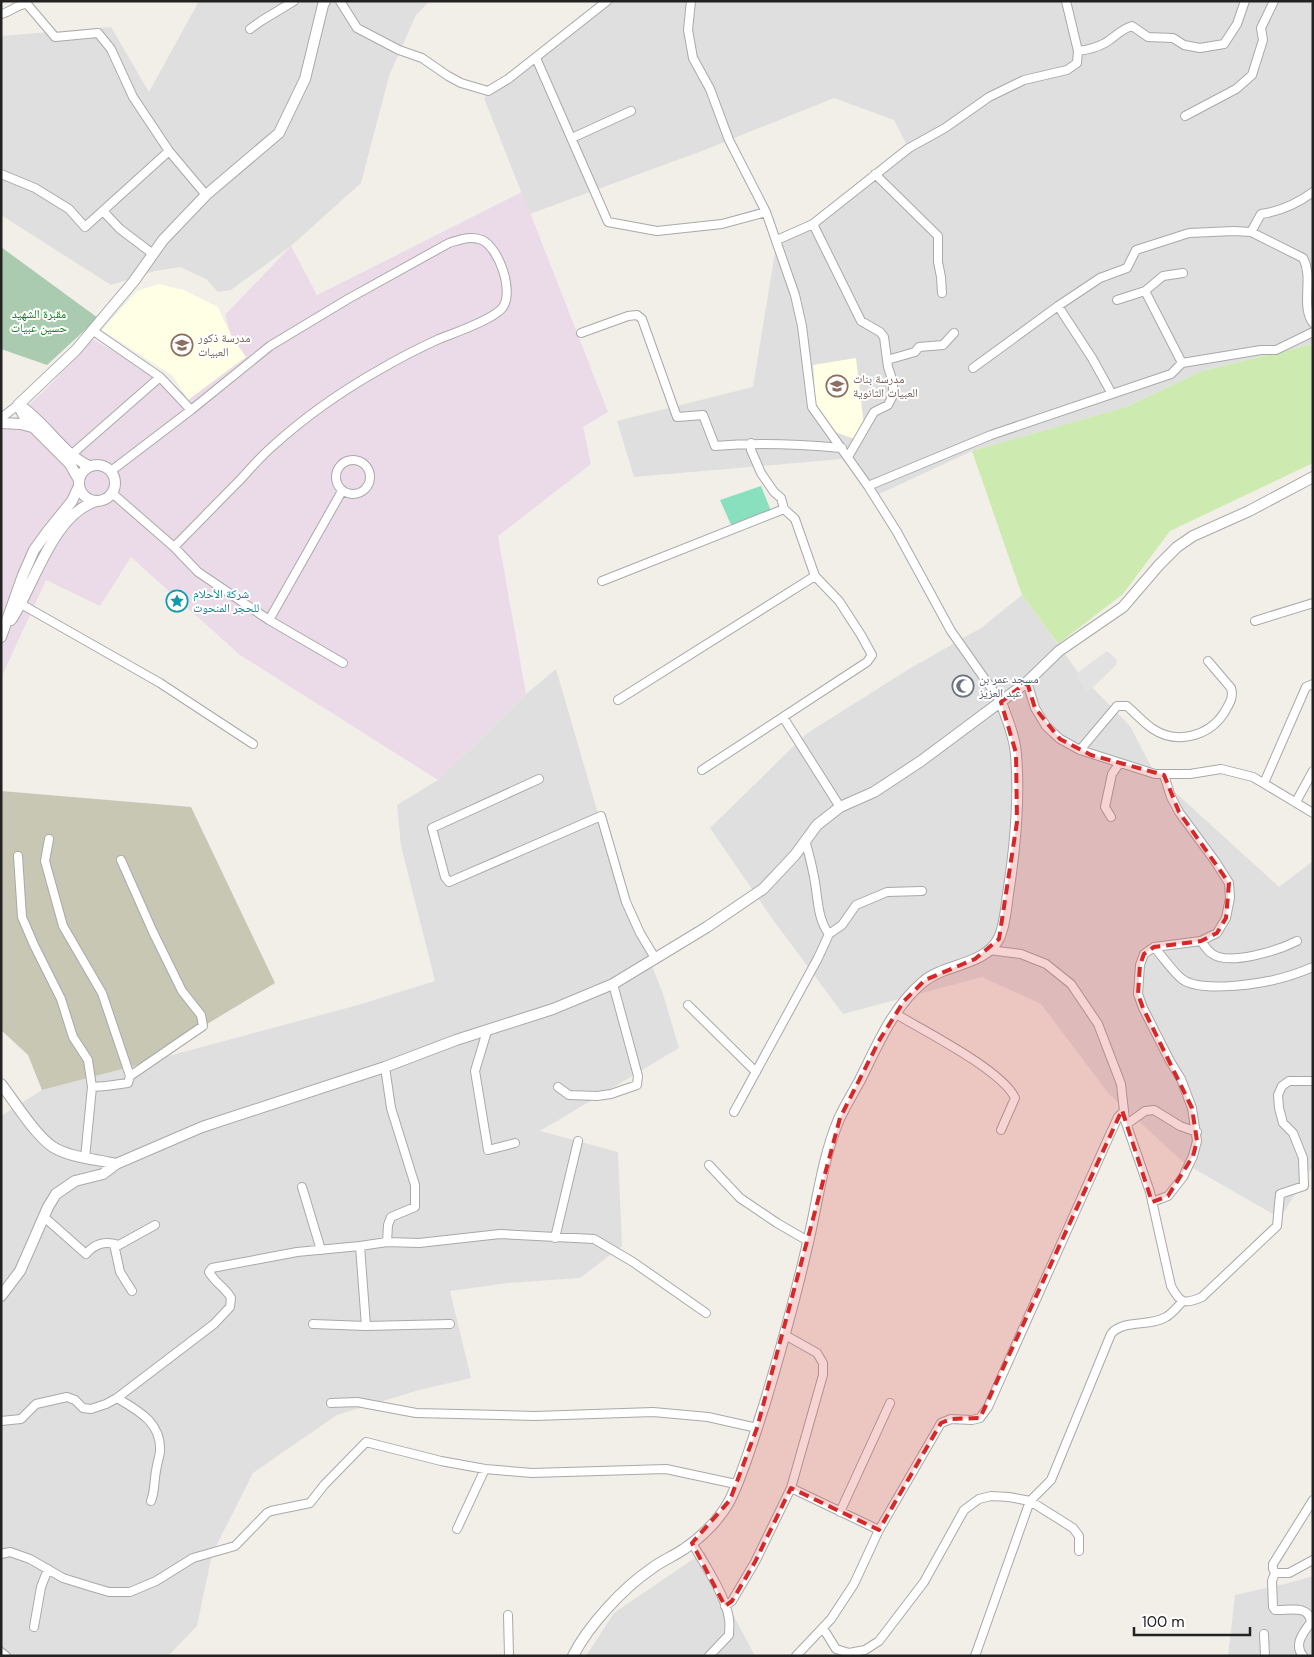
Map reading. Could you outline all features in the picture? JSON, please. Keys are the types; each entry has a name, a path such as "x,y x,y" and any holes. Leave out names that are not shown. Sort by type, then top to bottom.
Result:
{"street":[{"path":"250,29 261,20 294,1"},
{"path":"1,418 18,405 76,350 134,281 163,240 206,195 279,133 285,124 305,79 323,4 326,1"},
{"path":"340,1 357,28 399,50 422,58 461,83 488,91 536,58 607,1"},
{"path":"573,1656 580,1642 597,1620 638,1579 692,1543 720,1516 730,1500 757,1428 785,1335 830,1144 840,1118 880,1039 904,1001 924,980 954,966 975,959 989,950 999,939 1005,917 1017,822 1016,753 1001,702 944,619 897,532 868,486 812,406 802,326 795,295 766,212 729,140 710,89 693,58 688,30 691,1"},
{"path":"777,240 813,224 909,148 945,128 989,97 1024,80 1067,70 1077,63 1078,51 1066,1"},
{"path":"1078,51 1090,49 1104,43 1125,28 1132,26 1148,37 1173,38 1184,45 1200,48 1224,44 1237,24 1245,1"},
{"path":"1185,116 1236,89 1252,75 1263,40 1261,28 1274,1"},
{"path":"1,14 21,4 27,4 55,37 98,33 111,49 133,97 169,151 206,195"},
{"path":"536,58 608,222 657,231 692,229 722,224 766,212"},
{"path":"572,138 631,111"},
{"path":"1,174 35,188 69,209 85,227 169,151"},
{"path":"875,174 938,236 938,262 942,293"},
{"path":"1251,232 1261,214 1280,211 1313,192"},
{"path":"102,211 120,229 153,254"},
{"path":"813,224 861,321 880,332 884,337 892,382 893,396 888,405 874,412 848,457"},
{"path":"972,368 1100,278 1128,268 1136,250 1189,233 1214,231 1251,232 1303,258 1308,266 1307,307 1313,323"},
{"path":"111,470 270,346 348,298 449,243 472,238 483,240 492,250 500,265 506,283 507,294 503,308 491,317 438,340 379,370 315,411 274,445 174,547"},
{"path":"1117,300 1145,291 1163,276 1183,273"},
{"path":"1145,291 1182,363"},
{"path":"1058,306 1092,358 1112,394"},
{"path":"581,333 628,316 637,315 642,319 677,417 703,415 715,446 751,442 794,443 842,448"},
{"path":"92,330 160,377 190,410"},
{"path":"868,486 991,435 1171,374 1182,363 1261,350 1276,350 1313,332"},
{"path":"887,360 915,352 919,348 943,344 954,333"},
{"path":"71,455 160,377"},
{"path":"18,405 26,420 70,464 86,497 97,501"},
{"path":"18,405 30,412 71,455 89,466"},
{"path":"1,424 21,424 33,427"},
{"path":"702,770 867,662 872,655 862,635 840,602 816,576 795,519 784,509 781,498 774,492 760,473 751,450 751,442"},
{"path":"351,460 362,462 367,466 371,476 368,487 358,494 342,490 338,486 336,475 341,465 351,460"},
{"path":"1,637 21,604 39,564 56,536 76,513 86,505 108,498 112,493 116,482 111,470 101,464 89,466 81,474 72,501 34,550 12,602 6,627"},
{"path":"1,1296 20,1271 43,1216 56,1194 65,1186 75,1181 103,1174 116,1164 202,1128 385,1067 456,1040 553,1009 613,984 707,927 762,889 795,855 817,825 840,807 882,787 921,761 1027,682 1059,651 1123,607 1159,565 1192,536 1249,511 1313,478"},
{"path":"270,620 342,490"},
{"path":"112,493 174,547 198,572 270,620 342,662"},
{"path":"602,580 784,509"},
{"path":"618,700 816,576"},
{"path":"1255,621 1313,603"},
{"path":"21,604 160,683 253,744"},
{"path":"1080,750 1117,706 1120,705 1127,706 1153,729 1164,734 1181,737 1199,735 1207,731 1222,715 1231,700 1232,693 1208,661"},
{"path":"1027,682 1035,708 1046,726 1060,739 1080,750 1155,774 1190,774 1221,769 1253,776 1313,813"},
{"path":"1264,783 1306,687 1313,684"},
{"path":"783,717 840,807"},
{"path":"1111,816 1105,806 1112,774 1119,764"},
{"path":"1296,802 1313,771"},
{"path":"1152,1202 1168,1196 1183,1177 1193,1156 1197,1142 1197,1132 1192,1108 1181,1079 1170,1062 1138,994 1140,965 1144,954 1154,947 1201,941 1218,933 1226,918 1230,898 1229,883 1216,861 1179,812 1171,797 1164,775"},
{"path":"539,779 432,828 445,877 449,882 602,816 626,902 640,933 655,958"},
{"path":"49,839 45,861 62,926 102,993 130,1076 128,1083 92,1086"},
{"path":"805,840 814,873 819,911 829,934"},
{"path":"18,856 22,917 61,999 73,1037 88,1060 92,1086 86,1158"},
{"path":"121,860 182,991 201,1015 203,1026 130,1076"},
{"path":"734,1112 818,958 829,934 842,925 856,905 887,892 922,891"},
{"path":"1201,941 1212,954 1230,958 1255,956 1297,941"},
{"path":"1154,947 1182,980 1199,986 1268,982 1298,974 1313,967"},
{"path":"989,950 1021,954 1046,964 1072,984 1098,1024 1122,1084 1127,1124 1152,1202 1171,1286 1177,1297 1183,1301 1190,1302 1202,1297 1266,1238 1277,1226 1280,1194 1304,1186 1303,1158 1293,1132 1283,1123 1278,1095 1282,1086 1289,1081 1313,1081"},
{"path":"558,1087 569,1095 598,1096 610,1094 637,1084 638,1076 613,984"},
{"path":"688,1005 756,1072"},
{"path":"896,1014 977,1062 1011,1090 1015,1098 1001,1130"},
{"path":"487,1030 475,1071 488,1150 515,1143"},
{"path":"385,1067 390,1108 415,1186 415,1206 391,1217 388,1225 387,1242"},
{"path":"1,1084 36,1130 53,1146 77,1156 116,1164"},
{"path":"1127,1124 1145,1111 1154,1110 1180,1126 1197,1132"},
{"path":"796,1656 831,1619 854,1584 879,1530 941,1423 951,1419 972,1420 980,1418 988,1408 1107,1141 1118,1117 1124,1111"},
{"path":"555,1238 578,1141"},
{"path":"709,1165 740,1198 808,1241"},
{"path":"302,1187 321,1250"},
{"path":"43,1216 86,1254 92,1246 99,1244 119,1245 155,1225"},
{"path":"1,1421 21,1419 36,1404 67,1398 75,1400 83,1408 91,1409 117,1398 214,1324 230,1307 231,1298 227,1291 214,1282 209,1272 212,1268 297,1252 387,1242 419,1243 500,1234 594,1239 634,1262 706,1313"},
{"path":"114,1244 120,1272 132,1290"},
{"path":"360,1246 366,1326"},
{"path":"975,1656 1030,1501 1047,1485 1057,1468 1111,1334 1115,1329 1124,1326 1166,1317 1183,1301"},
{"path":"313,1324 366,1326 450,1324"},
{"path":"725,1606 732,1601 755,1562 792,1488 823,1375 823,1363 817,1353 785,1335"},
{"path":"117,1398 142,1413 154,1426 159,1436 160,1452 154,1494 151,1501"},
{"path":"331,1403 357,1402 416,1413 536,1416 653,1412 708,1417 757,1428"},
{"path":"840,1512 890,1403"},
{"path":"1,1554 10,1552 30,1559 63,1578 108,1592 130,1592 156,1581 194,1558 235,1546 271,1511 310,1503 324,1485 366,1442 485,1469 532,1473 666,1469 736,1484"},
{"path":"456,1529 485,1469"},
{"path":"792,1488 879,1530"},
{"path":"823,1628 836,1649 849,1652 865,1650 879,1641 924,1582 964,1510 978,1499 991,1496 1030,1501 1073,1528 1079,1536 1079,1551"},
{"path":"1303,1656 1299,1646 1301,1636 1312,1622 1310,1616 1301,1610 1275,1610 1273,1607 1272,1581 1275,1573 1273,1564 1313,1500"},
{"path":"692,1543 707,1568 729,1619 729,1635 709,1656"},
{"path":"1275,1573 1290,1573 1313,1560"},
{"path":"34,1627 41,1587 48,1569"},
{"path":"508,1615 509,1656"},
{"path":"1264,1634 1265,1656"},
{"path":"1,1652 6,1656"}],"highlighted area":[{"path":"1027,682 1035,708 1060,739 1091,755 1164,775 1179,812 1229,883 1226,918 1217,933 1201,941 1154,947 1144,954 1140,965 1138,994 1143,1008 1192,1108 1197,1141 1193,1156 1168,1196 1152,1202 1122,1110 980,1418 951,1419 941,1423 879,1530 791,1488 755,1562 732,1601 725,1606 692,1543 730,1500 757,1428 840,1118 880,1039 904,1001 925,980 975,959 999,939 1017,822 1016,753 1001,702"}],"shaded area":[{"path":"199,1 430,1 416,15 389,76 361,183 291,246 231,290 218,292 206,279 180,267 155,271 111,285 1,215 1,36 111,27 149,92"},
{"path":"607,1 1313,1 1313,344 1202,371 1126,407 972,451 877,495 842,459 634,477 617,421 753,387 777,240 813,224 908,147 894,120 834,98 702,151 530,214 484,98"},
{"path":"522,192 608,412 583,427 591,464 498,536 526,694 438,780 240,655 131,557 100,606 46,580 1,678 1,431 48,387 93,339 189,396 238,357 225,315 291,246 317,295"},
{"name":"مدرسة ذكور العبيات","path":"158,284 184,290 218,307 230,334 246,357 188,400 173,376 102,330 137,291"},
{"name":"مدرسة بنات العبيات الثانوية","path":"856,358 864,426 855,439 835,432 816,407 813,365"},
{"path":"1022,595 1080,675 1130,726 1155,774 1279,887 1313,861 1313,1166 1280,1218 1184,1163 1109,1094 1041,1004 982,977 843,1014 771,917 710,828 806,734 909,669 981,628"},
{"path":"1107,651 1117,660 1116,665 1087,693 1076,674"},
{"path":"556,669 609,851 663,994 679,1048 540,1131 618,1152 622,1246 580,1278 508,1283 450,1291 471,1378 419,1390 337,1415 253,1473 212,1554 197,1626 168,1656 1,1656 1,1116 42,1090 358,1005 435,981 401,846 397,805 438,780 526,694"},
{"path":"1,791 191,807 275,983 141,1064 42,1090 28,1055 1,1030"},
{"path":"705,1551 719,1588 755,1656 586,1656 614,1613"},
{"path":"1313,1576 1313,1656 1228,1656 1235,1595"}],"green space":[{"name":"مقبرة الشهيد حسين عبيات","path":"1,247 98,318 47,365 1,349"},
{"path":"1313,344 1313,463 1170,531 1123,594 1058,644 1022,595 972,451 1126,407 1202,371"},
{"path":"761,486 771,511 732,527 720,500"}],"place":[{"name":"مدرسة ذكور العبيات","path":"182,345"},
{"name":"مدرسة بنات العبيات الثانوية","path":"837,386"},
{"name":"شركة الأحلام للحجر المنحوت","path":"177,601"},
{"name":"مسجد عمر بن عبد العزيز","path":"963,686"}]}
